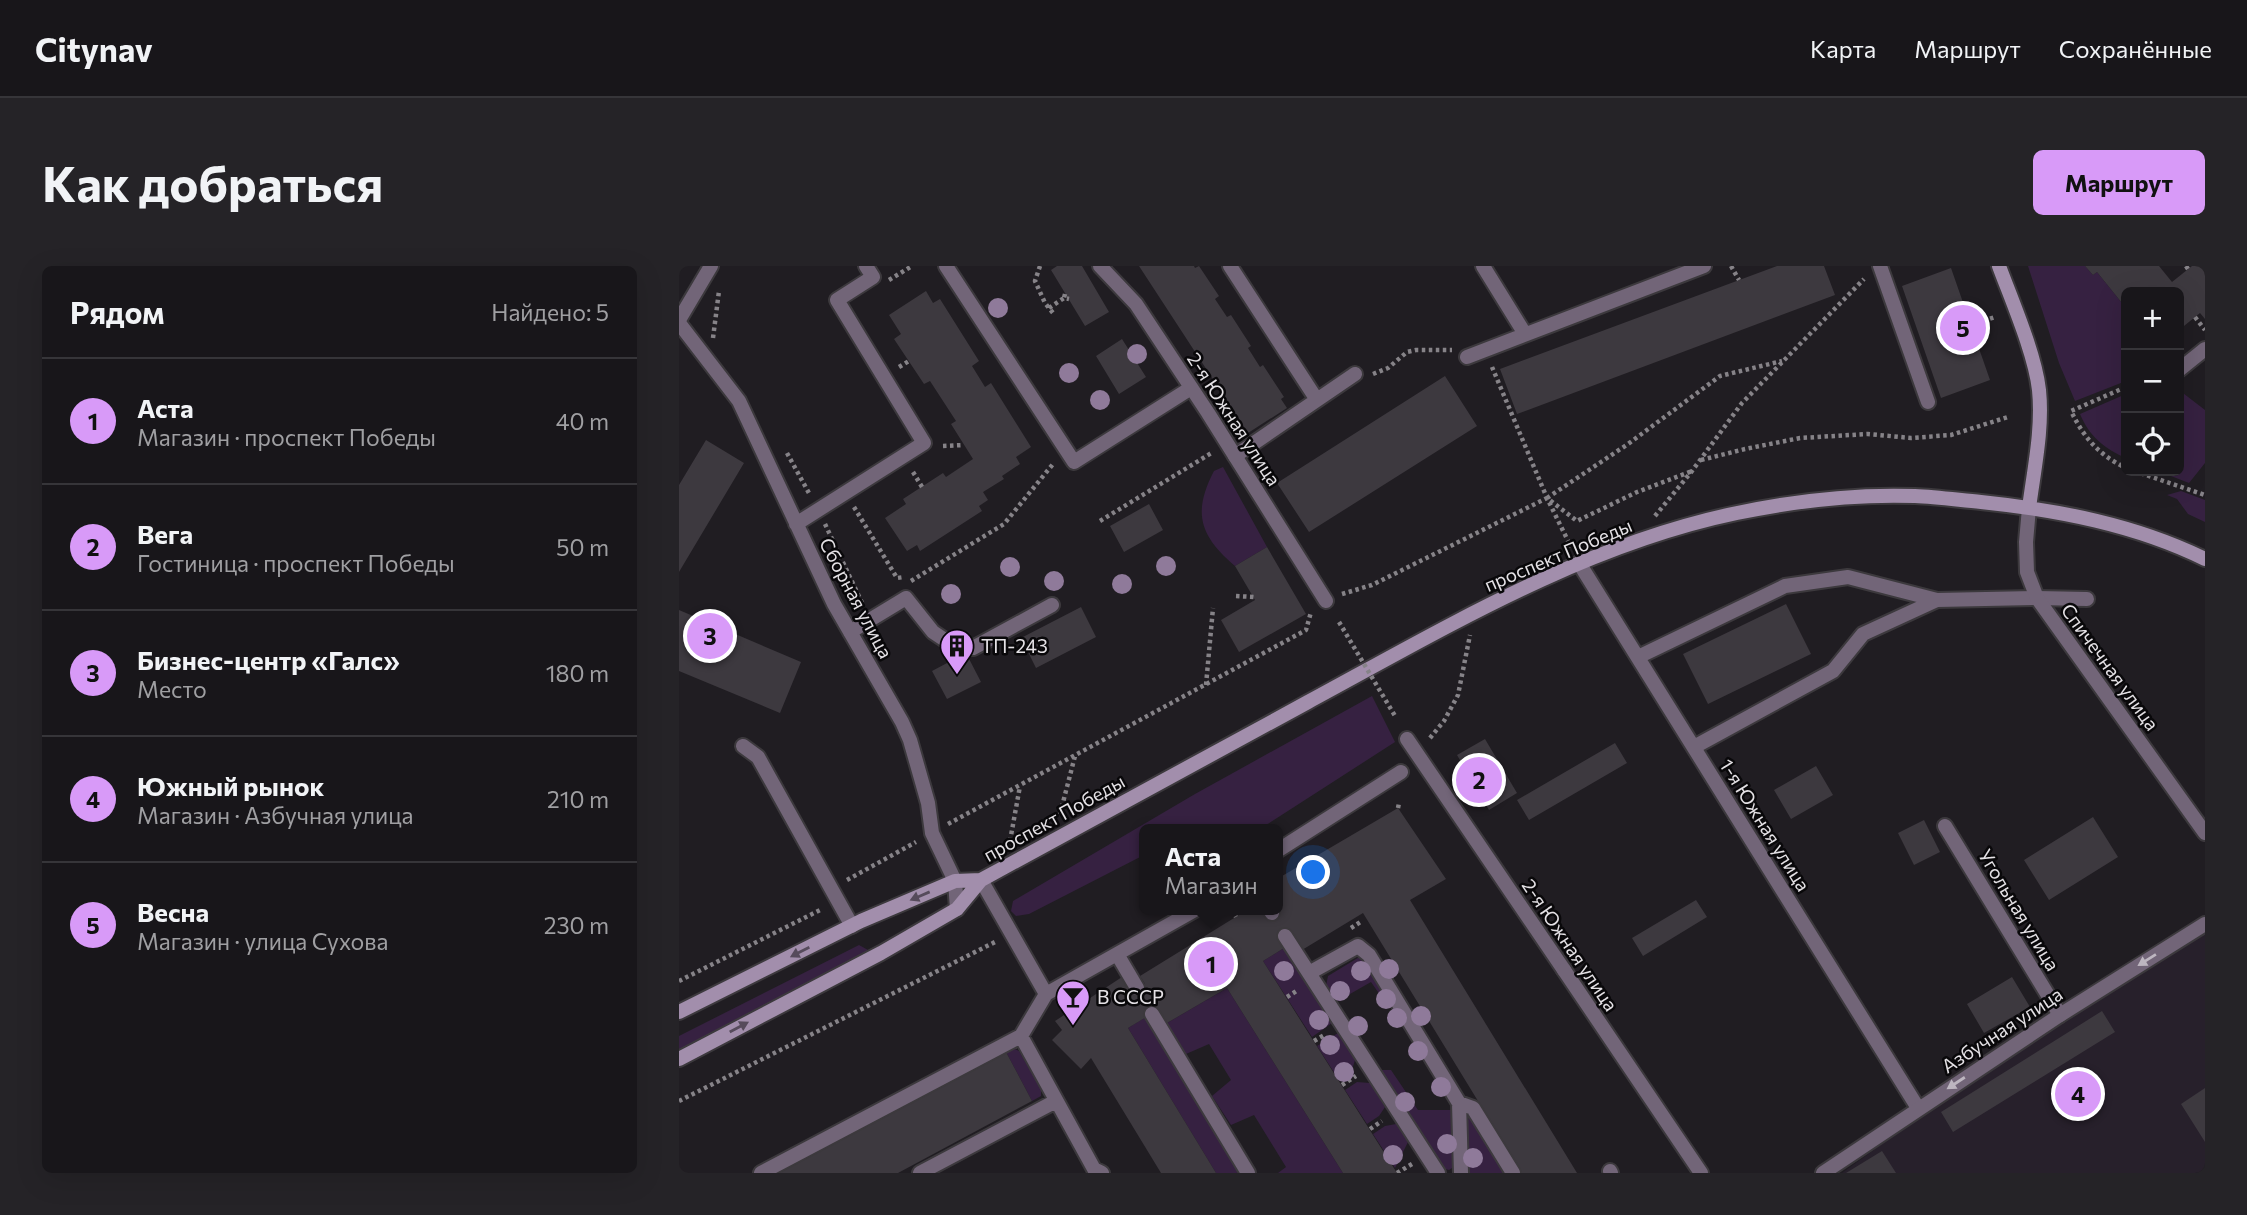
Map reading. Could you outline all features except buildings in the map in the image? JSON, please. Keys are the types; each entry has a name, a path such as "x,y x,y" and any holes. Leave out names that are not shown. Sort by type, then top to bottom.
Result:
{"street":[{"path":"796,524 924,443 837,300 873,277 866,266"},
{"path":"946,266 1074,462 1191,388"},
{"name":"2-я Южная улица","path":"1100,266 1136,304 1326,601"},
{"path":"1230,266 1317,400"},
{"path":"1483,266 1525,334"},
{"path":"1467,357 1704,266"},
{"path":"1880,266 1928,402"},
{"path":"1999,266 2036,372 2039,392 2039,434 2029,508"},
{"path":"679,322 711,268"},
{"name":"Сборная улица","path":"679,322 739,401 850,632 902,722 910,740 928,803 932,833 955,881 957,909"},
{"path":"2184,366 2205,349"},
{"path":"1231,450 1317,400 1355,374"},
{"name":"проспект Победы","path":"679,1059 881,953 957,909 981,880 1477,610 1579,563 1632,543 1740,512 1860,497 1916,496 2029,508 2101,522 2140,532 2205,559"},
{"name":"Спичечная улица","path":"2029,508 2027,572 2037,598 2205,833"},
{"name":"1-я Южная улица","path":"1579,563 1919,1108"},
{"path":"1638,657 1785,586 1848,577 1937,600 2087,599"},
{"path":"850,632 906,598 911,607 942,638 951,644 973,648 1052,605"},
{"path":"1694,747 1833,671 1863,635 1937,600"},
{"name":"2-я Южная улица","path":"1407,739 1701,1173"},
{"path":"743,746 758,757 852,926"},
{"path":"1283,847 1401,772"},
{"name":"Угольная улица","path":"1945,826 2060,1015"},
{"path":"981,880 1046,994"},
{"name":"проспект Победы","path":"679,1012 852,926 955,881 981,880"},
{"path":"761,1173 1021,1036 1046,994 1186,915"},
{"name":"Азбучная улица","path":"1823,1173 2060,1015 2205,924"},
{"path":"1285,936 1437,1173"},
{"path":"1309,974 1358,946 1369,955 1459,1103 1461,1173"},
{"path":"1117,954 1137,988"},
{"path":"1152,1014 1248,1173"},
{"path":"1021,1036 1096,1172"},
{"path":"919,1173 1056,1101"},
{"path":"1459,1103 1473,1108 1513,1173"}],"path":[{"path":"886,282 912,266"},
{"path":"1040,266 1035,281 1051,311 1066,297"},
{"path":"1731,266 1739,280"},
{"path":"1632,543 1700,461 1742,403 1867,276"},
{"path":"1971,325 1995,317"},
{"path":"2195,317 2205,330"},
{"path":"1355,374 1373,375 1388,368 1407,352 1440,350"},
{"path":"1485,350 1547,498 1568,541"},
{"path":"1326,601 1372,585 1547,498 1628,444 1720,376 1783,361"},
{"path":"2121,389 2071,411 2091,445 2121,465"},
{"path":"1700,461 1800,438 1868,434 1911,438 1951,435 2008,417"},
{"path":"938,447 964,445"},
{"path":"846,493 897,578 904,577 908,583 1004,524 1066,450"},
{"path":"1100,521 1231,450"},
{"path":"909,465 922,487"},
{"path":"1547,498 1577,521 1637,492 1692,471"},
{"path":"2149,476 2205,495"},
{"path":"1236,596 1254,597"},
{"path":"1206,685 1213,608"},
{"path":"1417,753 1444,721 1458,695 1466,649 1477,610"},
{"path":"1339,622 1395,716"},
{"path":"679,981 821,909 831,888 1306,629"},
{"path":"1051,842 1075,756"},
{"path":"1002,869 1014,831 1020,786"},
{"path":"679,1101 1012,933"},
{"path":"1314,1041 1325,1034"},
{"path":"1342,1085 1354,1077"},
{"path":"1370,1129 1382,1121"}],"shaded area":[{"path":"2028,266 2085,266 2093,275 2097,272 2121,302 2121,383 2075,401 2059,363"},
{"path":"2184,394 2205,410 2205,463 2189,483 2171,476 2184,476"},
{"path":"2121,396 2121,455 2099,441 2080,414"},
{"path":"1223,467 1267,547 1235,566 1214,544 1203,523 1203,499 1207,486 1214,471"},
{"path":"2181,491 2205,500 2205,522 2188,514 2177,499 2167,495"},
{"path":"1372,696 1395,742 1268,824 1144,824"},
{"path":"1139,827 1139,858 1029,914 1016,916 1011,911 1013,901"},
{"path":"2205,933 2205,1173 1842,1173 2060,1015"},
{"path":"859,945 868,950 868,954 679,1054 679,1036"},
{"path":"1284,948 1332,1023 1312,1037 1263,961"},
{"path":"1361,956 1389,999 1385,1002 1371,982 1336,1002 1326,986 1328,976"},
{"path":"1227,988 1343,1173 1278,1173 1286,1167 1254,1115 1231,1125 1212,1096 1231,1080 1209,1044 1186,1054 1167,1023"},
{"path":"1146,1017 1241,1173 1216,1173 1128,1028"},
{"path":"1338,1033 1355,1060 1351,1073 1339,1080 1317,1046"},
{"path":"1015,1049 1019,1051 1041,1089 1041,1096 1032,1101 1006,1052"},
{"path":"1379,1070 1391,1070 1418,1110 1453,1110 1452,1168 1442,1168"},
{"path":"1357,1082 1370,1083 1385,1107 1379,1116 1367,1124 1345,1090"},
{"path":"1470,1115 1505,1173 1469,1173 1467,1118"},
{"path":"1396,1124 1408,1142 1395,1168 1373,1134 1385,1126"}],"place":[{"name":"Весна","path":"1963,328"},
{"name":"Бизнес-центр «Галс»","path":"710,636"},
{"name":"ТП-243","path":"957,676"},
{"name":"Вега","path":"1479,780"},
{"name":"Аста","path":"1211,964"},
{"name":"В СССР","path":"1073,1027"},
{"name":"Южный рынок","path":"2078,1094"}]}
